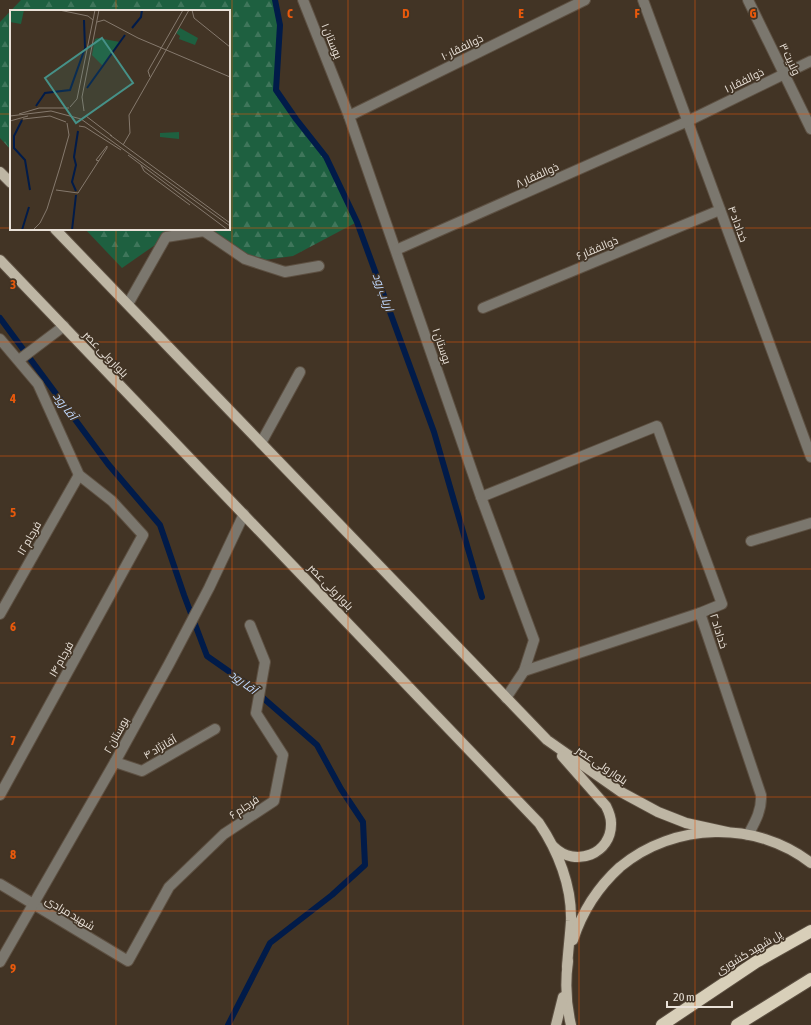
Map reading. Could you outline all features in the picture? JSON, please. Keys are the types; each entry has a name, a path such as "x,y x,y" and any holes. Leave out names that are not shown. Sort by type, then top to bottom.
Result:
{"highway":[{"name":"پل شهید کشوری","path":"662,1025 756,962 811,931"},
{"path":"738,1025 811,980"}],"main road":[{"path":"0,172 10,182"},
{"name":"بلوار ولی عصر","path":"56,230 547,740 621,792 658,812 686,823 727,832"},
{"name":"بلوار ولی عصر","path":"0,260 531,812 552,845 564,875 571,920 567,967"},
{"path":"547,740 606,806 611,816 612,825 608,837 601,848 586,857 569,857 559,852 552,845"},
{"path":"572,1025 566,996 567,967 573,939 584,912 600,888 620,868 644,851 670,839 698,833 727,832 748,835 769,841 811,857"},
{"path":"782,846 811,864"},
{"path":"556,1025 566,981"}],"street":[{"name":"بوستان ۱","path":"303,0 349,116 482,497 534,640 524,671 506,698"},
{"name":"ذوالفقار ۱۰","path":"349,116 585,0"},
{"name":"خداداد ۴","path":"643,0 811,457"},
{"name":"ولایت ۳","path":"748,0 811,129"},
{"name":"ذوالفقار ۱","path":"688,121 811,61"},
{"name":"ذوالفقار ۸","path":"396,250 688,121"},
{"name":"ذوالفقار ۶","path":"483,308 720,210"},
{"path":"128,304 166,237 204,231 245,260 285,272 319,266"},
{"path":"22,358 64,326"},
{"path":"0,339 22,358 38,384 79,475"},
{"path":"261,443 300,372"},
{"name":"خداداد ۲","path":"482,497 657,426 722,604 700,613 761,796 762,803 748,835"},
{"name":"فرجام ۱۴","path":"0,795 143,535 112,500 79,475"},
{"name":"فرجام ۱۲","path":"0,614 79,475"},
{"name":"بوستان ۲","path":"0,962 169,664 209,588 244,514"},
{"path":"751,541 811,523"},
{"path":"524,671 700,613"},
{"name":"فرجام ۶","path":"128,961 168,887 224,834 274,801 284,754 256,713 265,662 250,625"},
{"name":"آقانژاد ۴","path":"114,762 142,771 215,729"},
{"name":"شهید مرادی","path":"0,884 128,961"}],"green space":[{"path":"21,0 275,0 280,25 276,90 327,159 357,222 293,256 251,262 203,231 168,236 122,268 86,230 230,230 230,10 11,10"},
{"path":"10,12 10,149 0,138 0,22"}],"waterway":[{"name":"ارباب رود","path":"275,0 280,25 276,90 296,119 326,157 357,222 434,432 482,597"},
{"name":"آقا رود","path":"0,318 108,464 160,525 207,656 247,684 317,745 341,789 363,822 365,865 332,895 270,943 228,1025"}]}
